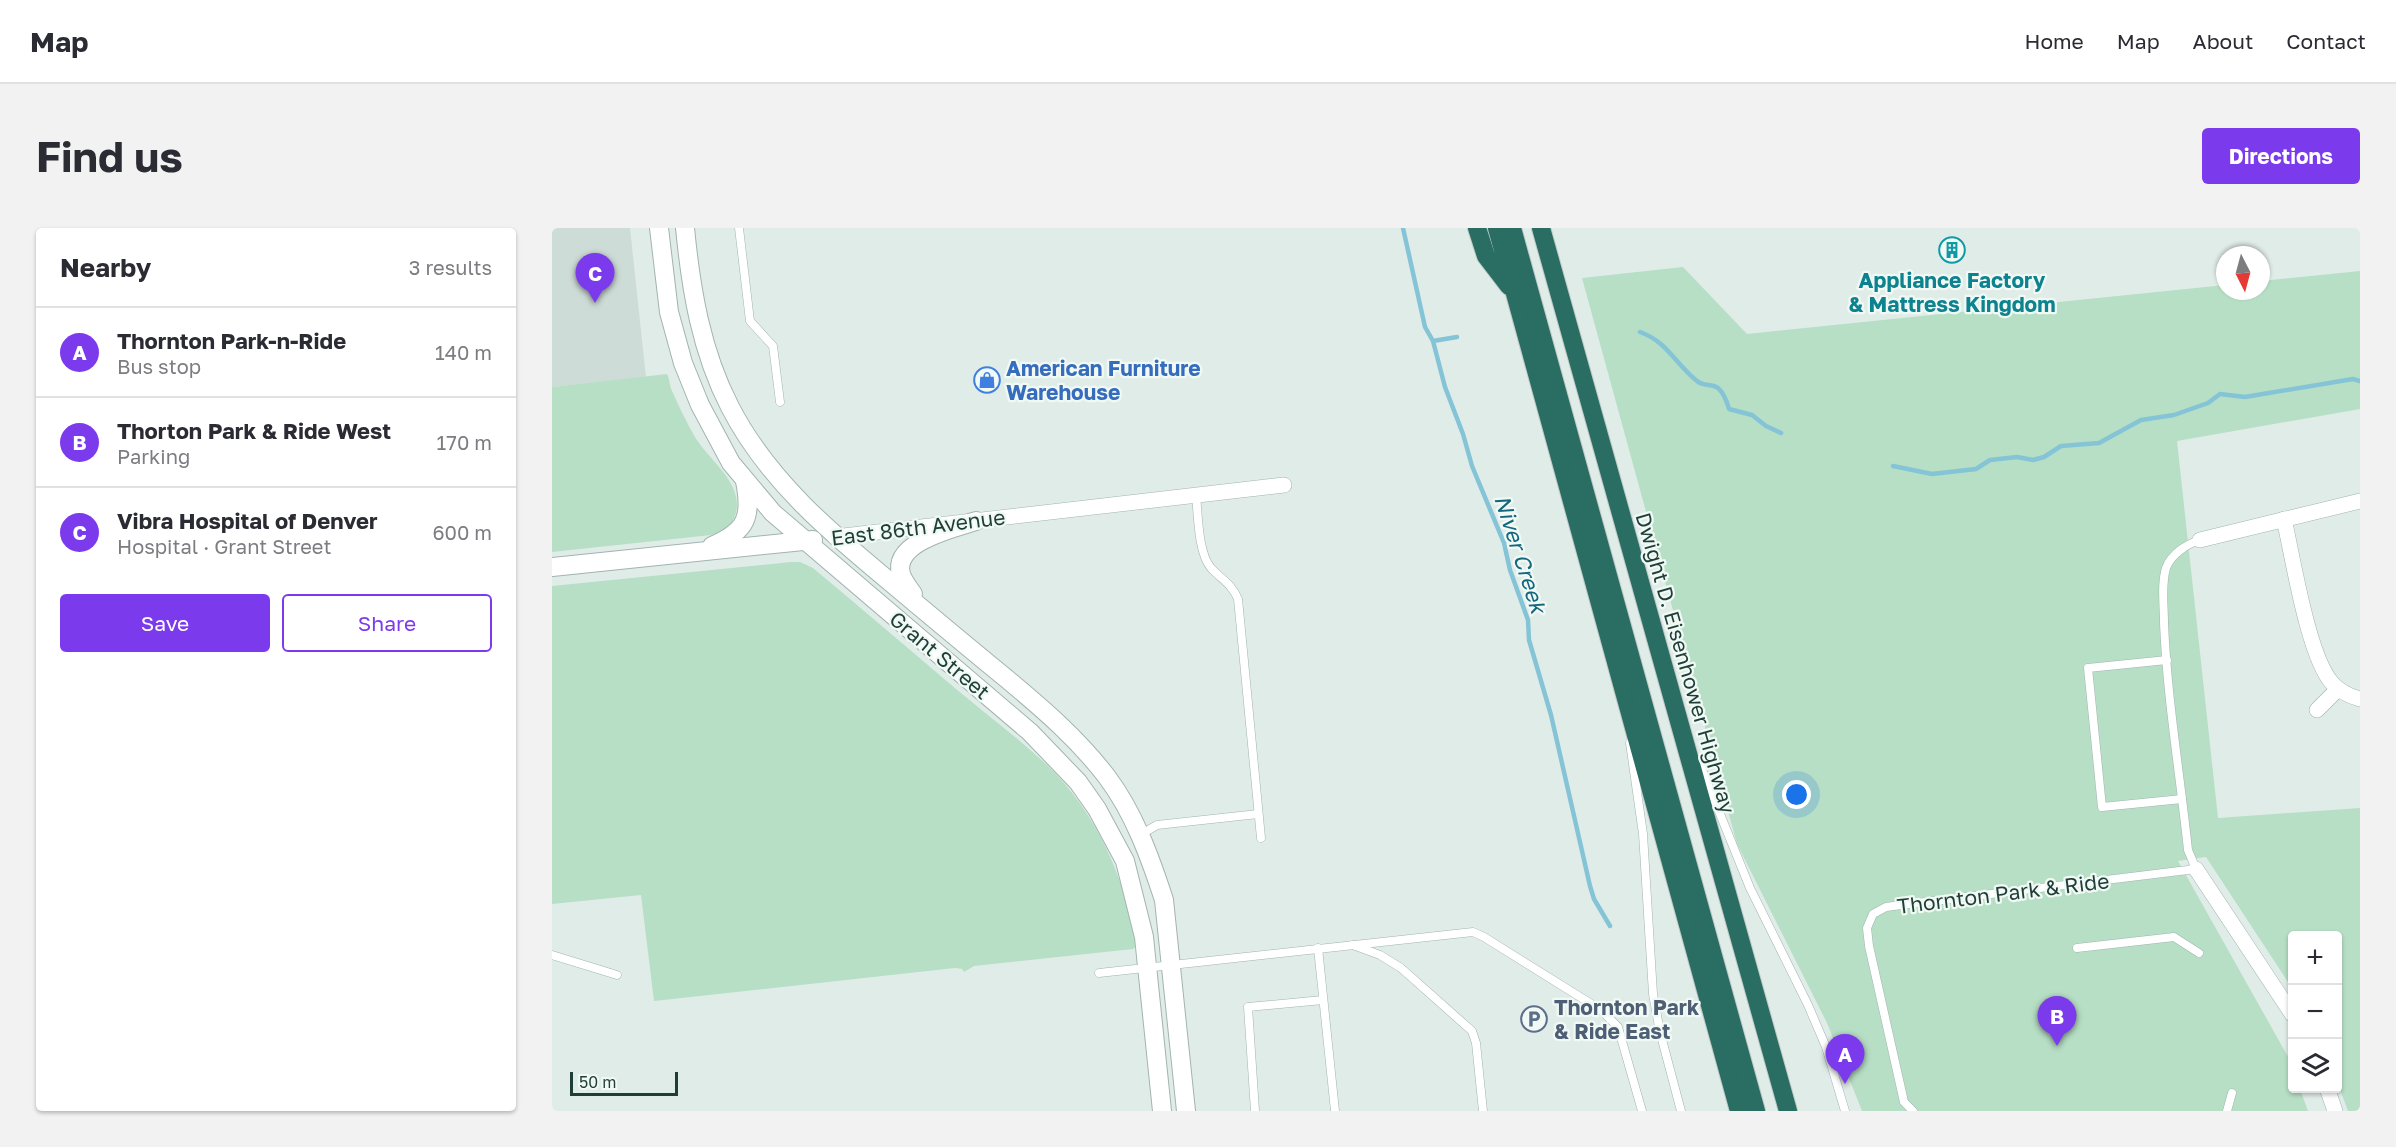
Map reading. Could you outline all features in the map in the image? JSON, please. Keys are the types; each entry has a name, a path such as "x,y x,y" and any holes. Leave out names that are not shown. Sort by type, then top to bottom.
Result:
{"highway":[{"path":"1477,228 1486,256 1517,297"},
{"path":"1497,228 1739,1111"},
{"path":"1512,228 1756,1111"},
{"name":"Dwight D. Eisenhower Highway","path":"1541,228 1788,1111"},
{"path":"1549,228 1566,316"}],"street":[{"name":"Grant Street","path":"659,228 669,312 683,363 705,414 731,463 773,513 1030,732 1078,782 1097,809 1125,861 1142,925 1162,1111"},
{"name":"Grant Street","path":"685,228 695,306 712,367 730,407 753,446 783,484 835,537 1071,735 1108,779 1140,835 1164,900 1186,1111"},
{"path":"698,552 735,534 746,521 749,510 744,479"},
{"name":"East 86th Avenue","path":"552,567 805,541 1284,485"},
{"path":"2200,540 2360,501"},
{"path":"2284,519 2316,652 2327,676 2338,689 2360,699"},
{"path":"927,612 900,572 900,562 913,545 976,520"},
{"path":"2317,710 2338,689"},
{"path":"2196,869 2288,1008"},
{"path":"2328,1093 2335,1111"}],"lane":[{"path":"740,228 750,321 773,346 780,402"},
{"path":"1196,495 1204,557 1211,568 1229,584 1238,599 1261,838"},
{"path":"2196,869 2188,850 2167,660 2163,590 2166,568 2188,544 2200,540"},
{"path":"2167,660 2088,668 2102,807 2182,799"},
{"path":"1663,663 1738,861 1826,1047 1845,1111"},
{"path":"1620,679 1642,834 1655,1004 1669,1072 1681,1111"},
{"path":"1140,835 1157,825 1258,814"},
{"name":"Thornton Park & Ride","path":"1913,1111 1904,1102 1869,946 1867,928 1873,914 1886,907 2196,869"},
{"path":"1099,973 1473,932 1601,1010 1618,1028 1642,1111"},
{"path":"2077,948 2174,937 2199,953"},
{"path":"1352,944 1380,955 1401,968 1472,1031 1476,1043 1483,1111"},
{"path":"1318,948 1335,1111"},
{"path":"552,955 617,975"},
{"path":"1255,1111 1248,1007 1323,1000"},
{"path":"2227,1111 2232,1093"}],"shaded area":[{"path":"552,228 630,228 646,377 552,387"}],"green space":[{"path":"1683,267 1747,334 2216,286 2216,300 2270,300 2270,280 2360,271 2360,409 2177,441 2218,818 2360,808 2360,1111 2348,1111 2341,1093 2342,931 2288,931 2288,982 2206,857 2178,861 2288,1057 2288,1093 2301,1093 2308,1111 1862,1111 1827,1023 1737,844 1582,278"},
{"path":"667,374 670,387 695,437 731,483 737,504 733,520 726,528 711,535 552,552 552,387"},
{"path":"800,562 813,568 1025,745 1064,784 1094,825 1106,848 1125,896 1136,946 1133,949 974,966 964,972 962,969 955,968 654,1001 641,895 552,904 552,586"}],"waterway":[{"name":"Niver Creek","path":"1403,228 1425,327 1433,341 1445,387 1463,434 1472,466 1504,543 1510,570 1528,620 1529,640 1551,715 1590,886 1594,899 1610,926"},
{"path":"1640,332 1665,347 1697,381 1718,388 1724,395 1729,409 1752,415 1766,426 1781,433"},
{"path":"1433,341 1457,337"},
{"path":"1893,466 1932,474 1976,469 1990,460 2017,457 2033,460 2044,457 2061,446 2099,443 2141,420 2174,415 2208,403 2220,394 2245,397 2353,379 2360,381"}],"place":[{"name":"Appliance Factory & Mattress Kingdom","path":"1952,250"},
{"name":"Vibra Hospital of Denver","path":"595,303"},
{"name":"American Furniture Warehouse","path":"987,380"},
{"name":"Thornton Park & Ride East","path":"1534,1019"},
{"name":"Thorton Park & Ride West","path":"2057,1046"},
{"name":"Thornton Park-n-Ride","path":"1845,1084"}]}
